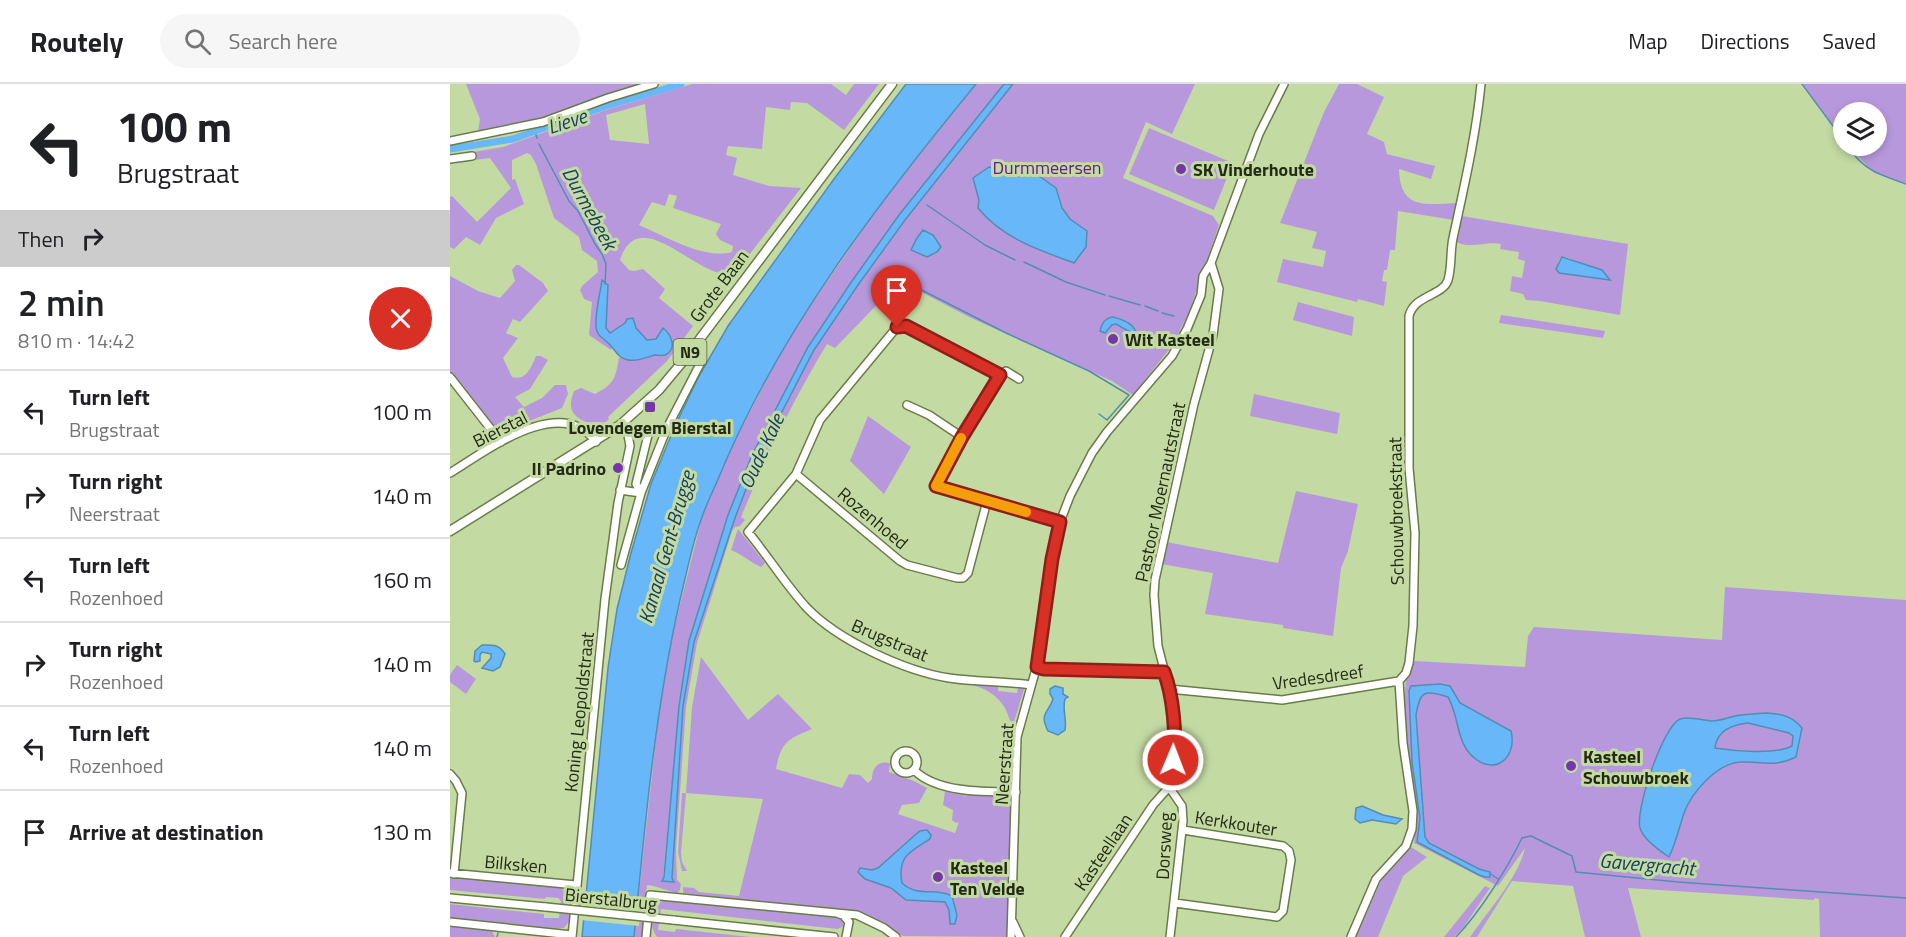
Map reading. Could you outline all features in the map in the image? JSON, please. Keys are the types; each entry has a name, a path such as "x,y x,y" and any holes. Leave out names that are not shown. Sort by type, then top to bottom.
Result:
{"main road":[{"name":"Grote Baan","path":"450,531 596,442 620,425 658,390 684,360 891,84"}],"street":[{"path":"450,141 531,126 654,84"},
{"name":"Neerstraat","path":"1011,937 1017,737 1037,667 1052,559 1060,522 1092,453 1172,356 1187,329 1201,295 1210,285 1211,262 1259,134 1284,84"},
{"name":"Schouwbroekstraat","path":"1352,937 1376,879 1406,846 1412,829 1413,811 1403,743 1399,681 1406,673 1409,663 1413,626 1415,533 1410,475 1409,316 1411,309 1417,303 1448,281 1452,239 1463,195 1481,84"},
{"path":"450,159 471,156"},
{"name":"Neerstraat","path":"1210,273 1203,276 1210,285"},
{"name":"Pastoor Moernautstraat","path":"1169,689 1158,646 1155,580 1194,405 1213,335 1218,302 1210,285"},
{"path":"796,474 820,420 897,327 906,326 1000,375"},
{"path":"621,565 641,493 667,428 701,362"},
{"path":"1019,379 1006,371 1000,375 962,437 936,486 1060,522"},
{"path":"450,377 501,442"},
{"path":"907,405 930,415 962,437"},
{"name":"Bierstal","path":"450,473 501,442 536,426 559,422 582,428 588,431 596,442"},
{"name":"Koning Leopoldstraat","path":"572,936 605,599 620,490 630,446 628,435 620,425"},
{"path":"641,493 636,484 649,431"},
{"name":"Rozenhoed","path":"796,474 907,566 957,578 963,578 970,567 987,501"},
{"name":"Brugstraat","path":"796,474 748,532 807,608 844,638 871,651 937,675 1031,685"},
{"path":"620,490 641,493"},
{"path":"1037,667 1164,672"},
{"name":"Vredesdreef","path":"1169,689 1282,700 1399,681"},
{"name":"Dorsweg","path":"1169,689 1175,748 1169,787 1182,806 1183,830 1170,937"},
{"path":"914,770 921,777 956,789 1016,792"},
{"name":"Bilksken","path":"450,774 462,793 452,873 576,885"},
{"name":"Kasteellaan","path":"1065,937 1153,805 1169,787"},
{"name":"Kerkkouter","path":"1175,903 1277,917 1283,911 1291,860 1289,851 1283,846 1183,830"},
{"path":"646,937 650,895 857,915 869,919 896,937"},
{"name":"Bierstalbrug","path":"450,897 834,937"},
{"path":"839,914 849,922 846,937"},
{"path":"450,922 572,936"},
{"name":"Neerstraat","path":"1013,922 1020,937"}],"green space":[{"path":"466,84 648,84 537,121 478,132 480,119"},
{"path":"692,84 831,84 846,95 854,84 879,84 844,130 807,103 791,102 790,110 766,107 762,149 728,146 726,155 737,158 733,175 769,186 801,188 735,273 721,274 706,268 656,240 642,238 629,243 620,260 629,270 643,269 665,289 659,298 693,326 667,361 608,417 607,421 598,426 581,420 574,414 571,406 574,391 581,388 595,394 607,387 615,376 619,358 623,356 615,340 611,350 589,335 592,302 584,299 580,290 598,272 597,261 582,250 579,237 554,218 536,164 531,155 527,153 512,160 512,180 515,179 524,204 496,218 480,245 466,237 454,249 450,247 450,197 452,196 477,222 511,188 490,158 450,163 450,156 503,147 606,110","holes":["645,104 649,144 610,140 606,115","669,194 677,196 673,208 721,224 716,234 720,240 733,246 732,252 721,254 697,250 639,225 652,202 665,206"]},
{"name":"Durmmeersen","path":"976,84 1004,84 899,215 808,347 752,455 728,515 689,641 679,706 663,880 673,881 683,706 694,642 735,518 758,458 814,350 858,285 905,220 1013,84 1195,84 1172,134 1146,122 1123,178 1213,216 1219,225 1188,315 1171,347 1133,395 1112,381 969,317 900,281 835,348 827,344 770,451 741,517 745,520 732,531 697,643 686,707 676,849 677,880 681,884 680,890 677,893 647,885 642,937 634,937 660,703 672,637 702,517 732,446 790,335 882,202"},
{"path":"1339,84 1357,84 1384,97 1367,134 1384,142 1387,154 1435,166 1431,179 1399,169 1404,192 1410,198 1426,204 1459,203 1454,220 1398,211 1395,250 1390,250 1387,270 1384,270 1382,281 1387,282 1384,306 1358,299 1357,302 1277,282 1283,259 1323,267 1326,251 1312,248 1317,232 1280,223 1324,112"},
{"path":"1803,84 1906,84 1906,183 1874,173 1858,156 1887,156 1887,102 1833,102 1833,125"},
{"name":"SK Vinderhoute","path":"1149,128 1233,163 1214,210 1129,174"},
{"path":"1462,216 1628,244 1620,315 1526,300 1523,294 1510,291 1512,276 1522,278 1525,261 1518,259 1519,252 1500,249 1501,244 1466,245 1455,241","holes":["1562,257 1569,258 1609,280 1559,273 1558,262"]},
{"path":"516,265 543,283 548,291 520,322 513,319 506,333 518,338 503,358 512,377 517,378 527,372 536,356 548,360 530,389 515,397 524,407 542,398 555,385 566,385 568,394 562,408 519,425 506,436 502,436 450,372 450,276 478,291 500,298 515,281 512,270"},
{"path":"1298,302 1354,317 1352,336 1293,320"},
{"path":"1501,315 1605,331 1603,338 1499,323"},
{"path":"1254,394 1340,413 1337,434 1250,416"},
{"path":"868,416 911,447 884,494 850,461"},
{"path":"1296,491 1358,504 1348,551 1341,568 1333,636 1283,628 1283,625 1205,614 1213,573 1161,564 1166,542 1278,563"},
{"path":"738,529 765,563 761,567 731,550"},
{"path":"1725,587 1906,600 1906,937 1820,937 1819,899 1815,898 1814,900 1628,888 1641,937 1585,937 1573,886 1512,881 1477,937 1470,937 1502,894 1516,871 1525,848 1498,886 1414,843 1417,812 1404,705 1406,680 1414,661 1525,667 1528,636 1534,627 1722,640"},
{"path":"701,657 748,720 778,694 812,729 791,739 783,747 776,769 842,788 849,774 860,775 868,783 872,779 876,766 885,762 890,763 889,772 927,788 919,803 902,805 898,814 955,833 959,822 952,820 953,810 943,805 945,791 967,796 968,794 1001,796 1008,799 1011,807 1008,937 903,936 875,920 854,912 683,893 683,887 694,888 699,892 739,896 763,799 686,793 692,707"},
{"path":"457,665 476,679 466,694 450,682 450,675"},
{"path":"973,685 998,686 998,691 1017,693 1018,688 1024,689 1014,722 1010,721 1005,708 997,698"},
{"path":"682,793 686,793 681,853 682,862 687,871 682,871 678,852"},
{"path":"1411,847 1427,857 1403,876 1378,937 1356,937 1383,876"},
{"path":"450,877 561,888 571,897 570,920 564,928 552,929 450,918 450,904 544,914 544,918 559,918 561,901 558,898 546,897 545,899 450,890"},
{"path":"1485,886 1490,888 1463,928 1454,937 1444,937"},
{"path":"665,900 839,917 844,924 837,929 661,909 658,930 675,932 676,929 750,937 657,937 652,927 652,916 656,906"},
{"path":"450,926 492,931 495,937 450,937"}],"water":[{"name":"Kanaal Gent-Brugge","path":"906,84 976,84 904,173 836,266 775,363 748,413 704,511 695,537 671,641 652,767 634,937 582,937 608,668 617,609 651,484 699,376 728,326"},
{"name":"Oude Kale","path":"1004,84 1013,84 905,220 814,350 758,458 735,518 694,642 683,706 672,878 674,882 662,881 679,706 689,641 728,515 752,455 808,347 852,281 899,215"},
{"path":"989,167 998,169 1009,176 1039,176 1056,188 1062,208 1070,219 1087,231 1086,247 1074,263 1022,242 998,227 978,208 979,200 973,178"},
{"path":"923,230 933,235 941,247 927,257 911,250"},
{"path":"1562,257 1602,270 1610,280 1559,273 1556,269"},
{"path":"602,280 608,285 606,328 610,333 625,323 627,319 633,318 636,328 647,340 656,339 663,328 672,342 669,352 639,360 628,360 619,356 599,335 596,321"},
{"path":"1113,317 1129,323 1135,330 1133,346 1128,344 1131,337 1130,332 1116,324 1105,333 1100,331 1104,321"},
{"path":"482,645 495,646 503,651 505,654 500,667 493,671 482,668 491,658 491,654 482,652 480,661 474,661 475,651"},
{"path":"1440,684 1450,686 1460,703 1511,731 1511,747 1505,760 1492,765 1485,764 1477,760 1465,747 1448,697 1428,693 1419,701 1416,715 1425,837 1429,843 1479,869 1490,872 1490,877 1479,875 1417,842 1420,818 1412,762 1409,691 1411,686"},
{"path":"1055,686 1063,688 1063,694 1068,697 1064,703 1065,730 1058,735 1048,731 1044,721 1053,699 1050,689"},
{"path":"1767,713 1786,716 1802,728 1796,757 1774,763 1741,762 1723,767 1706,780 1693,796 1684,813 1669,857 1652,844 1640,828 1642,804 1652,769 1673,725 1684,718 1715,721 1739,715","holes":["1748,723 1793,736 1792,746 1785,749 1754,751 1715,748 1722,733 1742,724"]},
{"path":"1362,806 1383,815 1402,819 1396,824 1372,820 1360,823 1355,819 1356,808"},
{"path":"927,830 931,835 930,839 911,851 904,860 902,883 914,890 940,892 952,896 957,915 955,924 950,924 949,910 945,902 906,900 891,888 865,879 858,872 860,868 872,870 878,868 920,831"}],"pier":[{"path":"583,903 640,909 639,926 581,920"}],"waterway":[{"name":"Lieve","path":"450,149 513,139 603,107 681,84"},
{"name":"Gavergracht","path":"1802,84 1833,126"},
{"name":"Durmebeek","path":"535,132 537,138"},
{"name":"Durmebeek","path":"539,144 569,201 578,211 602,254 606,264 605,284"},
{"name":"Gavergracht","path":"1856,156 1873,171 1906,184"},
{"path":"927,205 985,245 1015,260"},
{"path":"1024,262 1066,282 1105,295"},
{"path":"902,280 1006,333 1089,371 1129,395 1107,420 1099,414"},
{"path":"1109,296 1140,305"},
{"path":"1145,306 1158,311"},
{"path":"1162,313 1174,316"},
{"name":"Gavergracht","path":"1456,937 1492,890 1522,838 1531,836 1572,856 1576,872 1678,882 1906,898"},
{"path":"1491,874 1498,879"},
{"name":"Durmebeek","path":"497,937 498,933"}],"slow traffic":[{"path":"961,438 936,486 1026,512"}],"place":[{"name":"SK Vinderhoute","path":"1181,169"},
{"name":"Wit Kasteel","path":"1113,339"},
{"name":"Lovendegem Bierstal","path":"650,407"},
{"name":"Il Padrino","path":"618,468"},
{"name":"Kasteel Schouwbroek","path":"1571,766"},
{"name":"Kasteel Ten Velde","path":"938,877"}],"route":[{"path":"897,327 906,326 1000,375 962,437 936,486 1060,522 1052,559 1037,667 1164,672 1169,689 1173,726 1175,748 1173,760"}]}
